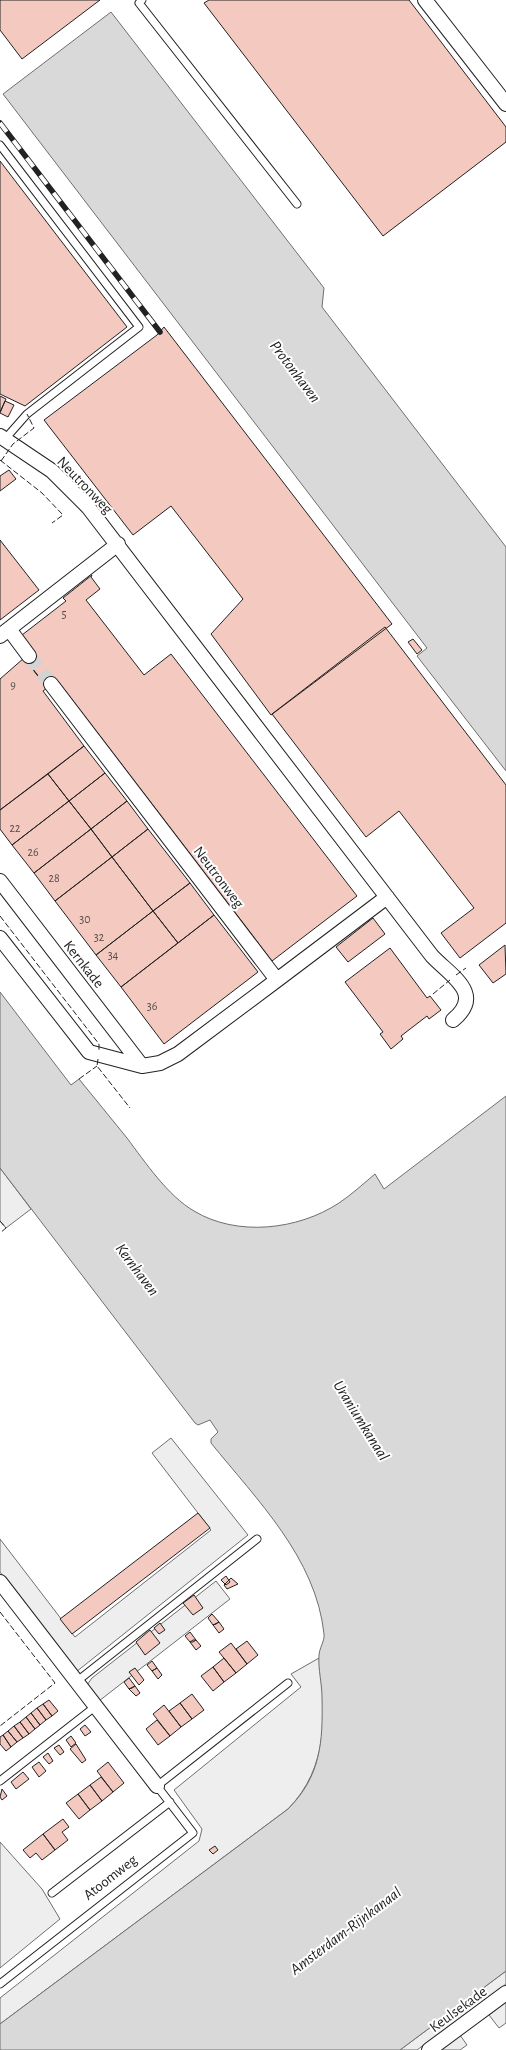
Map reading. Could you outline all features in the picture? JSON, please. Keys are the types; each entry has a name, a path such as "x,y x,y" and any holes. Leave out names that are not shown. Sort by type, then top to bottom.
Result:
{"street":[{"path":"425,0 506,104"},
{"name":"Neutronweg","path":"2,438 52,471 88,507 432,956 465,990 467,1000 465,1011 453,1020"},
{"path":"29,656 4,633 118,544"},
{"name":"Neutronweg","path":"51,684 277,980"},
{"name":"Kernkade","path":"0,881 142,1066"},
{"path":"0,938 89,1052 142,1066 160,1063 178,1054 387,897"},
{"name":"Atoomweg","path":"0,1582 157,1786"},
{"name":"Keulsekade","path":"429,2050 506,1994"}],"lane":[{"path":"142,0 138,3 297,204"},
{"path":"0,145 139,326 27,414 2,438"},
{"path":"76,1682 258,1539"},
{"path":"157,1786 288,1683"},
{"path":"0,1781 96,1706"},
{"name":"Atoomweg","path":"0,1984 193,1833 157,1786"},
{"path":"52,1894 170,1802"}],"shaded area":[{"path":"0,1168 31,1209 6,1228 0,1221"},
{"path":"171,1438 248,1535 76,1672 0,1572 0,1539 75,1637 211,1530 152,1453"},
{"path":"216,1581 230,1599 99,1701 87,1685 92,1678"},
{"path":"319,1658 323,1699 322,1738 318,1757 311,1775 301,1793 288,1809 0,2024 0,1998 199,1841 202,1829 174,1790 301,1687 291,1674"},
{"path":"0,1842 42,1889 60,1919 0,1968"},
{"path":"506,1971 506,1984 417,2050 400,2050"},
{"path":"506,2002 506,2023 499,2028 489,2015"},
{"path":"460,2035 467,2045 460,2050 440,2050"}],"water":[{"name":"Protonhaven","path":"111,12 324,288 322,307 506,547 506,771 417,656 427,648 3,94"},
{"path":"0,992 71,1085 79,1079 166,1188 184,1205 194,1211 229,1225 267,1227 305,1219 339,1203 375,1174 384,1189 506,1096 506,1971 400,2050 0,2050 0,2024 288,1809 299,1797 314,1771 320,1744 322,1697 319,1656 324,1634 319,1606 297,1555 265,1508 211,1443 211,1439 218,1432 210,1420 198,1425 195,1423 0,1168"}],"building":[{"path":"0,0 100,0 22,59 0,30"},
{"path":"209,0 409,0 506,127 506,142 383,236 204,3"},
{"path":"0,161 127,327 25,406 0,394"},
{"path":"164,327 392,624 271,715 211,634 243,599 171,506 133,535 44,420 157,335"},
{"path":"0,396 6,399 0,412"},
{"path":"5,401 14,405 8,417 0,413"},
{"path":"9,470 16,479 0,491 0,476"},
{"path":"0,540 39,590 0,620"},
{"path":"92,575 91,577 100,589 86,600 144,675 171,654 357,896 272,961 57,680 47,687 25,659 35,652 22,635 66,601 63,598"},
{"path":"385,627 506,785 506,923 460,958 441,933 474,908 399,811 366,837 272,714"},
{"path":"413,639 422,650 417,654 408,642"},
{"path":"24,658 47,688 43,691 84,746 0,810 0,679"},
{"path":"84,746 105,773 69,801 48,774"},
{"path":"105,773 127,801 91,829 69,801"},
{"path":"48,774 69,801 12,845 0,829 0,810"},
{"path":"69,801 91,829 34,873 12,845"},
{"path":"127,801 148,829 112,857 91,829"},
{"path":"91,829 112,857 55,901 34,873"},
{"path":"148,829 190,883 153,911 112,857"},
{"path":"112,857 153,911 96,955 55,901"},
{"path":"190,883 214,915 178,943 153,911"},
{"path":"153,911 178,943 121,987 96,955"},
{"path":"214,915 258,972 164,1044 121,987"},
{"path":"373,918 385,934 348,962 336,947"},
{"path":"505,945 506,974 493,983 479,965"},
{"path":"390,948 427,998 430,996 441,1010 429,1019 427,1016 401,1036 403,1039 391,1049 380,1034 383,1032 345,982"},
{"path":"198,1513 210,1528 72,1634 60,1619"},
{"path":"226,1576 230,1582 226,1585 221,1580"},
{"path":"231,1578 238,1584 227,1589 224,1585"},
{"path":"194,1595 203,1608 193,1615 183,1603"},
{"path":"212,1614 219,1622 213,1625 208,1618"},
{"path":"219,1622 224,1629 219,1633 213,1625"},
{"path":"160,1623 165,1630 159,1634 154,1628"},
{"path":"150,1630 160,1643 145,1655 136,1642"},
{"path":"190,1632 196,1640 193,1642 190,1642 185,1636"},
{"path":"196,1640 201,1646 196,1650 190,1642"},
{"path":"247,1641 258,1655 247,1664 236,1649"},
{"path":"231,1643 247,1664 236,1673 219,1652"},
{"path":"224,1658 236,1673 224,1682 213,1667"},
{"path":"152,1661 157,1668 152,1671 147,1665"},
{"path":"213,1667 224,1682 213,1691 201,1676"},
{"path":"135,1668 144,1680 139,1685 129,1672"},
{"path":"157,1668 162,1675 158,1679 152,1671"},
{"path":"129,1678 135,1686 129,1689 124,1682"},
{"path":"135,1686 140,1693 136,1696 129,1689"},
{"path":"192,1694 204,1710 192,1719 180,1703"},
{"path":"49,1700 58,1711 52,1716 43,1704"},
{"path":"180,1703 192,1719 181,1727 169,1711"},
{"path":"43,1704 52,1716 46,1720 37,1708"},
{"path":"164,1705 181,1727 170,1736 153,1714"},
{"path":"37,1708 46,1720 40,1725 31,1713"},
{"path":"31,1713 40,1725 35,1729 26,1717"},
{"path":"26,1717 35,1729 29,1734 20,1722"},
{"path":"157,1720 170,1736 158,1745 146,1729"},
{"path":"20,1722 29,1734 23,1738 14,1726"},
{"path":"85,1725 91,1732 85,1736 80,1729"},
{"path":"14,1726 23,1738 17,1742 8,1731"},
{"path":"8,1731 17,1742 11,1747 3,1735"},
{"path":"3,1735 11,1747 6,1751 0,1744 0,1737"},
{"path":"71,1736 76,1743 71,1747 66,1740"},
{"path":"76,1744 86,1760 82,1763 70,1749"},
{"path":"59,1745 64,1752 60,1755 54,1748"},
{"path":"48,1753 53,1761 49,1764 43,1757"},
{"path":"39,1762 46,1771 39,1777 32,1767"},
{"path":"108,1762 124,1783 113,1792 97,1771"},
{"path":"23,1772 29,1779 16,1789 11,1782"},
{"path":"101,1777 113,1792 102,1801 90,1785"},
{"path":"90,1785 102,1801 90,1810 78,1794"},
{"path":"2,1789 7,1796 2,1800 0,1797"},
{"path":"78,1794 90,1810 79,1819 66,1803"},
{"path":"63,1819 69,1827 62,1832 68,1840 55,1850 43,1834"},
{"path":"43,1834 55,1850 42,1860 36,1853 30,1858 23,1850"},
{"path":"215,1846 218,1850 213,1854 209,1850"}],"tunnel":[{"path":"29,656 51,684"}],"railway":[{"path":"0,123 160,332"}],"fence":[{"path":"1,461 13,444 34,428 27,414"},
{"path":"0,460 42,493 63,515 52,523"},
{"path":"0,916 99,1044 99,1052"},
{"path":"456,975 466,968"},
{"path":"433,994 450,980"},
{"path":"98,1059 97,1066 130,1108"},
{"path":"79,1079 97,1066"},
{"path":"0,1221 6,1228 0,1233"},
{"path":"0,1612 55,1683 0,1726"}],"water label":[{"name":"Kernhaven","path":"138,1269"},
{"name":"Uraniumkanaal","path":"362,1420"},
{"name":"Amsterdam-Rijnkanaal","path":"345,1930"}]}
